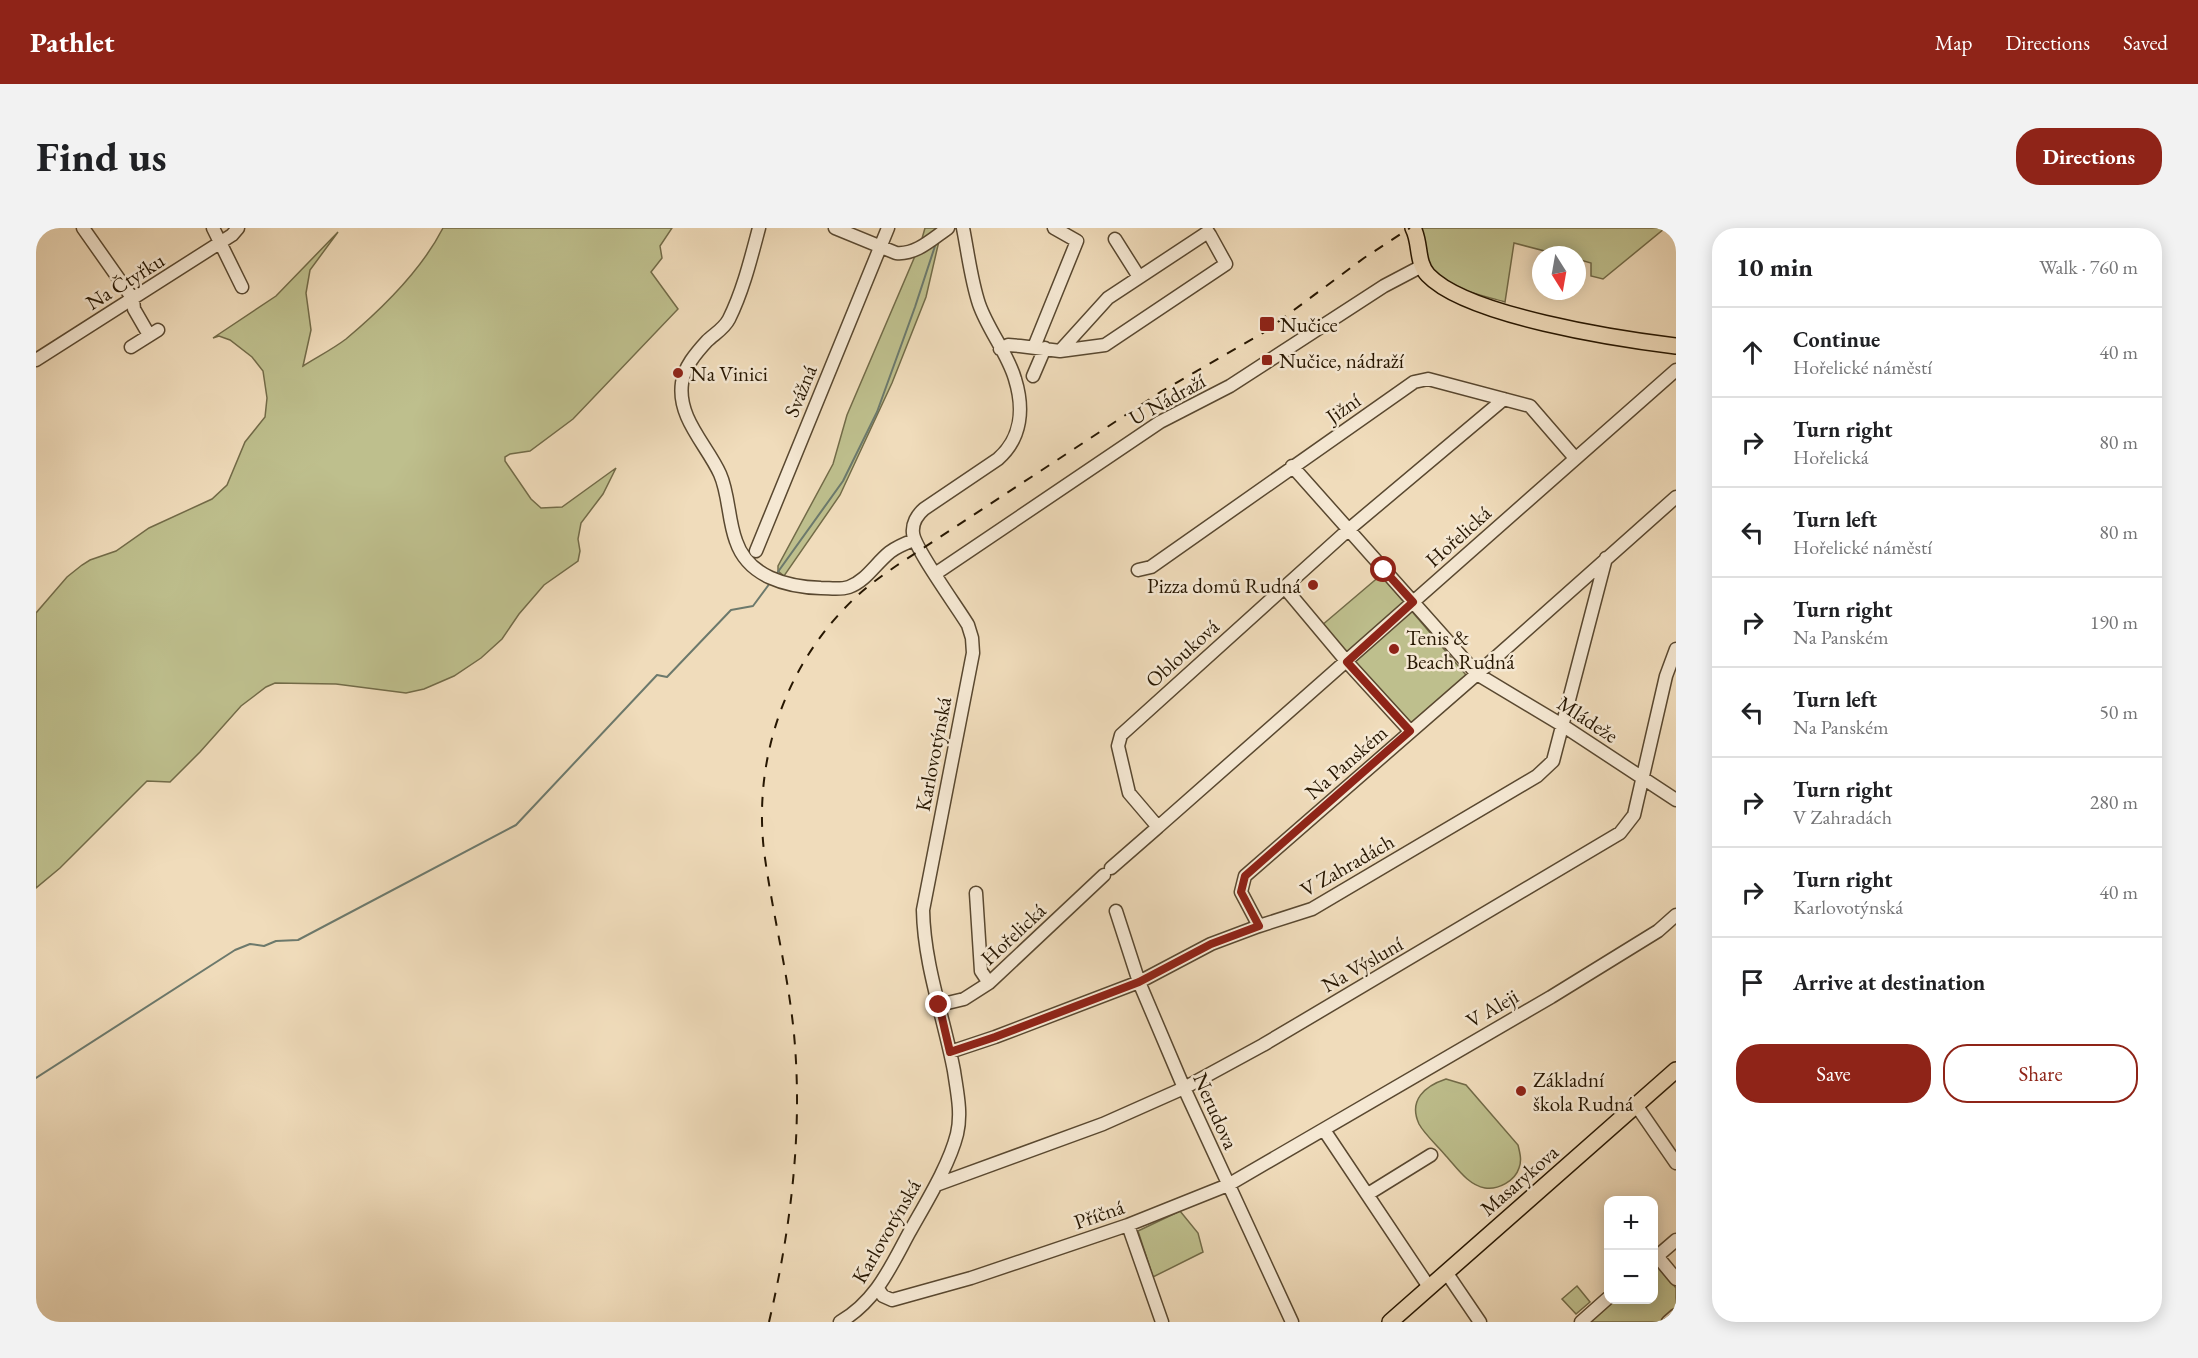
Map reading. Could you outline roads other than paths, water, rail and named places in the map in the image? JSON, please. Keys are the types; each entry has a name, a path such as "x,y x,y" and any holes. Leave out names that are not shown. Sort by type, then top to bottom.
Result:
{"main road":[{"path":"1413,228 1418,239 1422,266 1428,275 1441,286 1489,308 1555,325 1676,346"},
{"name":"Masarykova","path":"1390,1322 1676,1070"}],"street":[{"path":"83,228 133,299 134,309 154,332 131,346"},
{"path":"213,228 242,287"},
{"name":"Na Čtyřku","path":"36,360 220,243 238,228"},
{"path":"759,228 729,320 707,341 685,368 681,384 685,412 720,475 736,541 749,563 779,582 798,587 835,588 848,587 859,581 898,546 915,540 914,523 920,513 998,459 1009,450 1016,436 1020,403 1015,377 980,305 963,228"},
{"path":"835,228 896,253 905,254 948,228"},
{"name":"Svážná","path":"756,550 888,228"},
{"path":"1033,376 1040,348 1077,241 1054,228"},
{"path":"1000,349 1008,345 1060,351 1105,345 1226,264 1208,232 1108,298 1060,351"},
{"path":"1115,239 1138,277"},
{"name":"U Nádraží","path":"935,574 1160,422 1251,373 1384,286 1422,266"},
{"name":"Hořelická","path":"939,1005 964,999 989,983 1107,871 1676,370"},
{"name":"Jižní","path":"1138,570 1150,567 1414,382 1428,380 1530,406 1575,458"},
{"name":"Oblouková","path":"1158,827 1129,793 1118,746 1121,735 1348,531 1504,399"},
{"name":"Mládeže","path":"1292,466 1477,674 1562,725 1676,800"},
{"name":"Na Panském","path":"1259,926 1241,892 1245,876 1676,497"},
{"name":"Karlovotýnská","path":"840,1322 854,1314 878,1289 936,1185 957,1134 960,1106 923,935 923,910 973,653 972,638 968,625 915,540"},
{"name":"V Zahradách","path":"950,1052 1139,982 1211,944 1312,909 1537,776 1553,761 1606,558"},
{"path":"1285,588 1347,662 1410,731"},
{"name":"Na Výsluní","path":"936,1185 1102,1124 1184,1088 1263,1045 1620,833 1634,815 1666,676 1676,649"},
{"path":"976,893 981,971 989,983"},
{"name":"Nerudova","path":"1116,910 1139,982 1184,1088 1292,1322"},
{"name":"V Aleji","path":"1324,1130 1658,932 1676,915"},
{"path":"1636,1105 1676,1163"},
{"path":"1324,1130 1429,1287"},
{"name":"Příčná","path":"878,1289 883,1296 892,1300 971,1278 1128,1225 1228,1185 1324,1130"},
{"path":"1368,1194 1431,1155"},
{"path":"1128,1225 1162,1322"},
{"path":"1658,1255 1676,1240"},
{"path":"1658,1261 1676,1279"},
{"path":"1446,1272 1480,1322"},
{"path":"1581,1322 1604,1302"},
{"path":"1668,1322 1676,1315"}],"waterway":[{"path":"775,576 843,481 877,412 936,243"},
{"path":"36,1078 235,950 250,944 264,946 276,941 298,940 516,825 657,675 667,677 731,610 753,606 770,583"}],"railway":[{"path":"769,1322 789,1215 797,1107 794,1034 764,851 762,815 764,780 770,746 780,712 811,650 832,622 857,596 891,569 1162,391 1263,333 1364,258 1410,228"}],"place":[{"name":"Nučice","path":"1267,324"},
{"name":"Nučice, nádraží","path":"1267,360"},
{"name":"Na Vinici","path":"678,373"},
{"name":"Pizza domů Rudná","path":"1313,585"},
{"name":"Tenis & Beach Rudná","path":"1394,649"},
{"name":"Základní škola Rudná","path":"1521,1091"}]}
